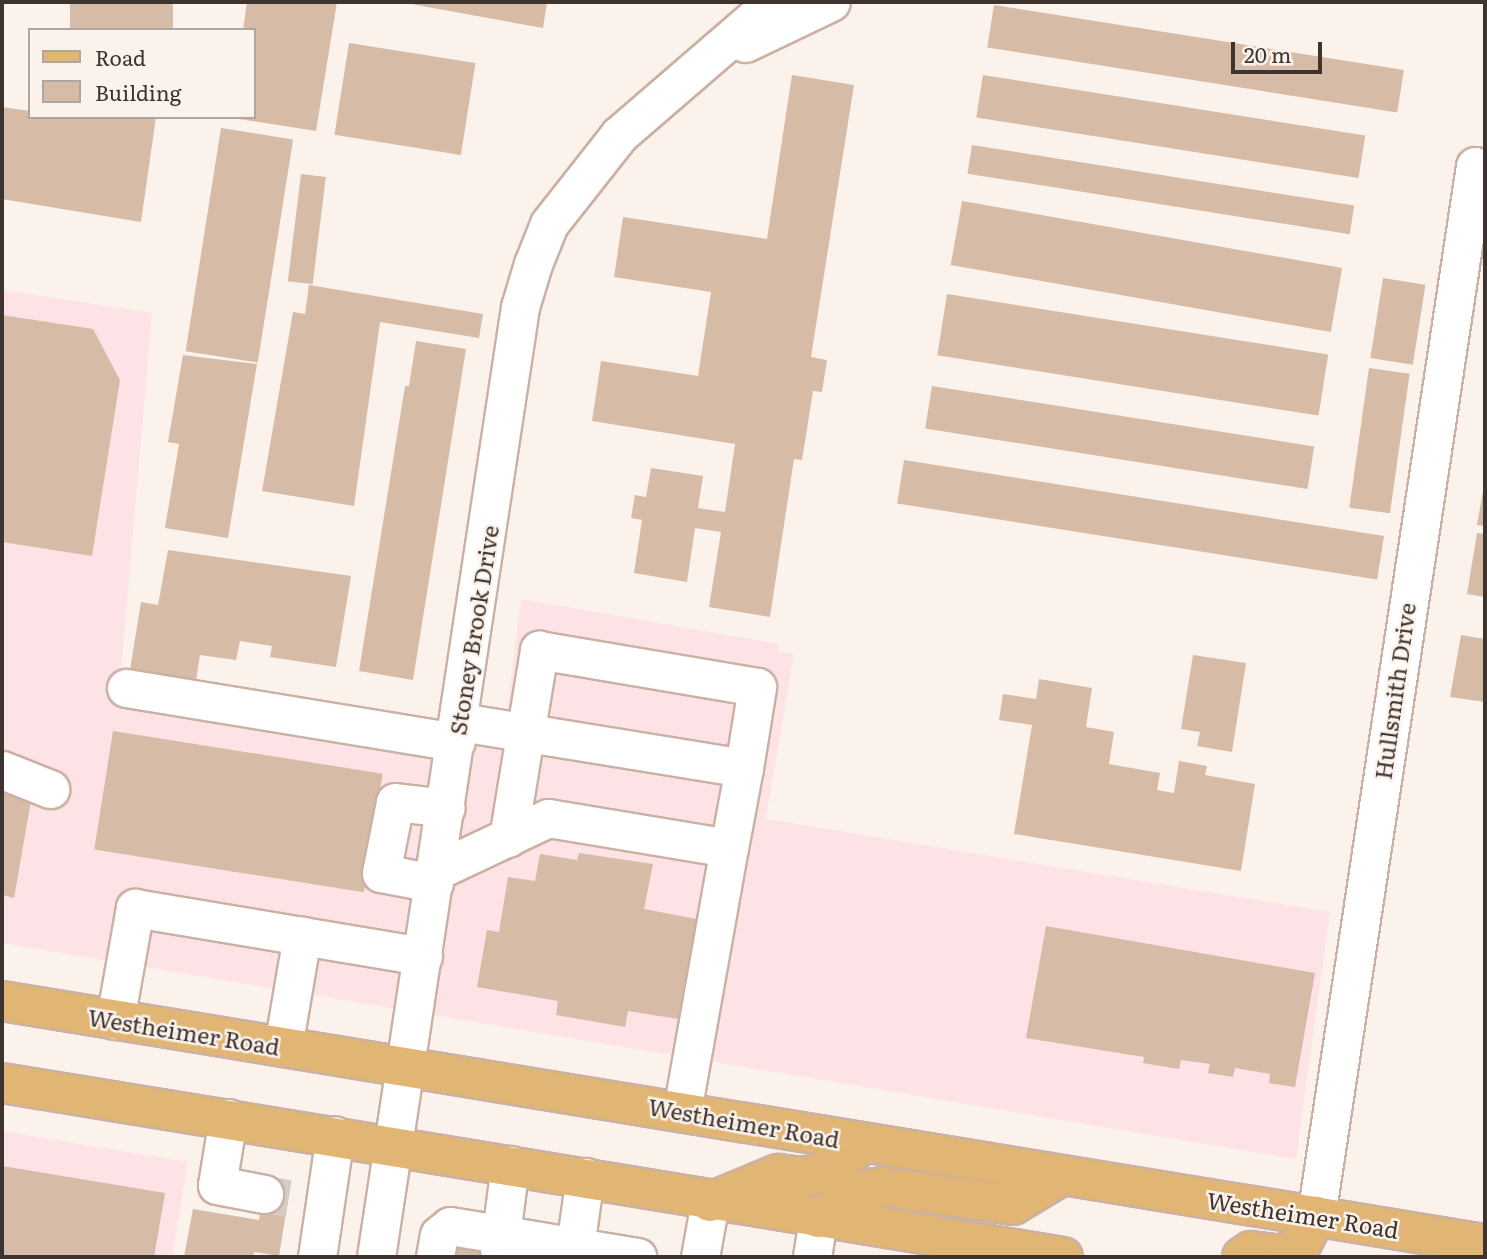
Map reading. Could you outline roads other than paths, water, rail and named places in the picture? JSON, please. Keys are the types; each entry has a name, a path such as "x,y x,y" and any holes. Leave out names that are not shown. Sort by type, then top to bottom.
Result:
{"main road":[{"name":"Westheimer Road","path":"2,1001 1485,1244"},
{"path":"2,1083 393,1144 710,1202 1063,1257"},
{"path":"710,1202 778,1174 802,1177 829,1172 863,1143"},
{"path":"818,1218 869,1189 884,1187 1013,1205 1061,1176"},
{"path":"1242,1257 1251,1251 1282,1255 1292,1250 1301,1245 1316,1216"}],"street":[{"name":"Stoney Brook Drive","path":"376,1257 458,732 520,307 533,264 549,224 619,135 773,2"},
{"name":"Stoney Brook Drive","path":"700,64 831,2"},
{"name":"Hullsmith Drive","path":"1316,1216 1475,166"},
{"path":"508,838 539,650 757,687 682,1111"},
{"path":"126,688 458,732 525,731 744,768"},
{"path":"2,770 50,789"},
{"path":"446,808 395,802 382,873 435,877 548,818 729,848"},
{"path":"115,1020 135,908 423,956"},
{"path":"283,1047 302,936"},
{"path":"228,1118 217,1185 324,1204"},
{"path":"317,1257 335,1135"},
{"path":"500,1241 510,1164"},
{"path":"435,1257 439,1235 450,1226 500,1241 585,1251 585,1177"},
{"path":"700,1257 710,1202"},
{"path":"812,1257 818,1218"}],"tunnel":[{"path":"264,1194 289,1198"}]}
